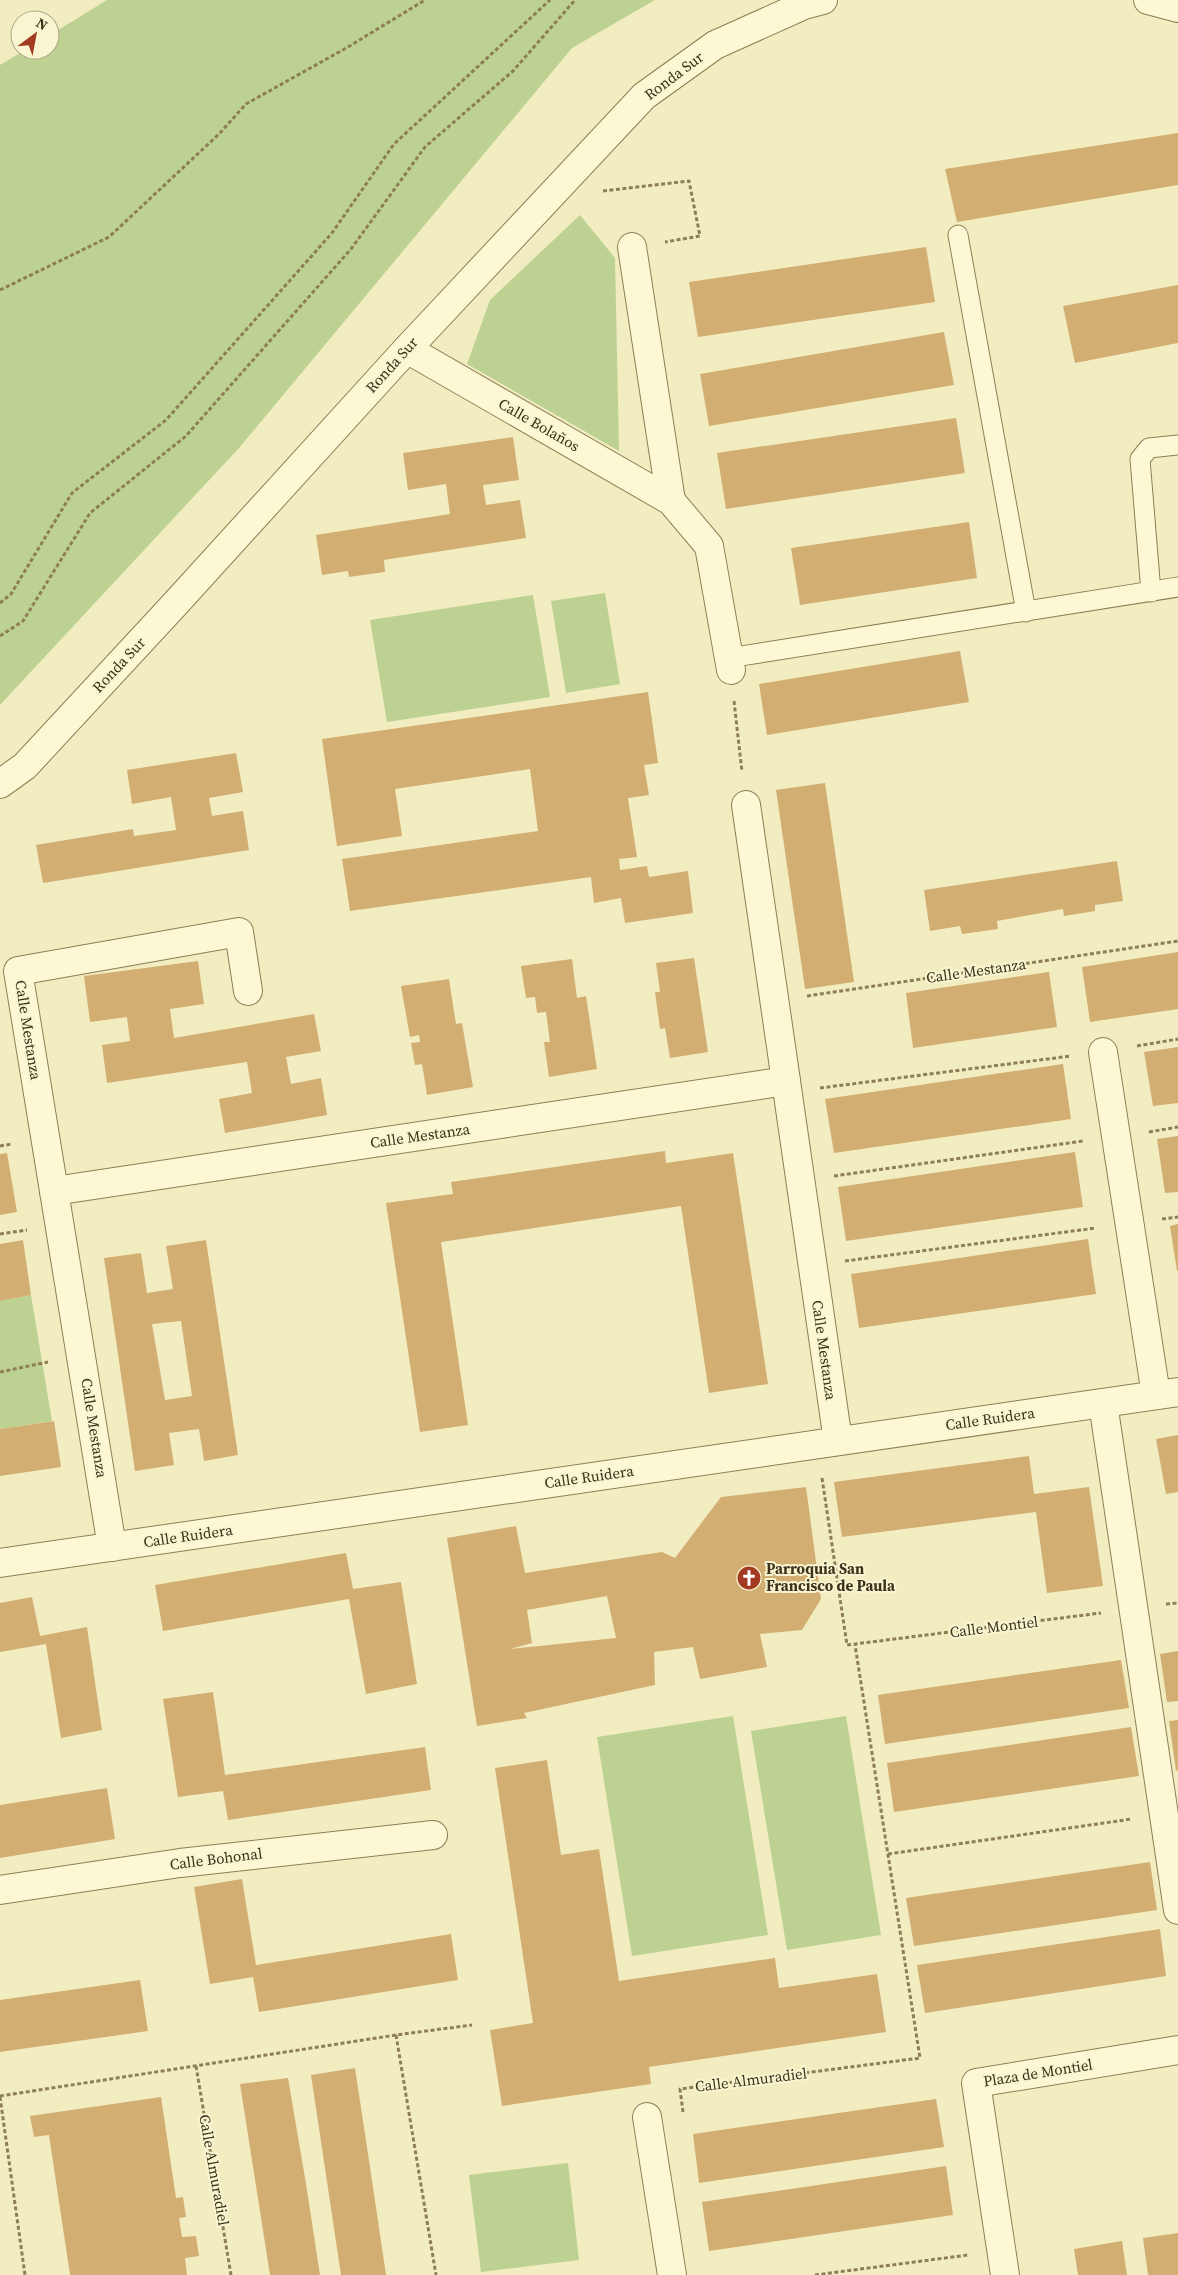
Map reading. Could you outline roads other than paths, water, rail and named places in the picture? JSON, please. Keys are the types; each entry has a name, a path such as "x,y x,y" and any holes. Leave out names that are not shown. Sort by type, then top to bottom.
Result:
{"street":[{"name":"Ronda Sur","path":"0,784 25,766 176,603 406,349 644,96 715,45 804,5 823,0"},
{"path":"1148,0 1178,8"},
{"path":"632,247 671,501"},
{"name":"Calle Bolaños","path":"406,349 671,501 708,546 729,664"},
{"name":"Calle Mestanza","path":"746,805 812,1265 828,1443"},
{"name":"Calle Mestanza","path":"112,1546 18,971 239,932 248,991"},
{"path":"1103,1052 1130,1224 1167,1393"},
{"name":"Calle Mestanza","path":"54,1190 786,1087"},
{"name":"Calle Ruidera","path":"0,1563 1167,1393"},
{"path":"1102,1403 1178,1910"},
{"name":"Calle Bohonal","path":"0,1890 180,1863 433,1835"},
{"name":"Plaza de Montiel","path":"1003,2263 976,2083 1178,2050"},
{"path":"648,2117 672,2275"}],"lane":[{"path":"958,235 1026,612"},
{"path":"1151,592 1140,459 1149,448 1178,445"},
{"path":"729,664 1178,587"}],"place":[{"name":"Parroquia San Francisco de Paula","path":"749,1578"}]}
